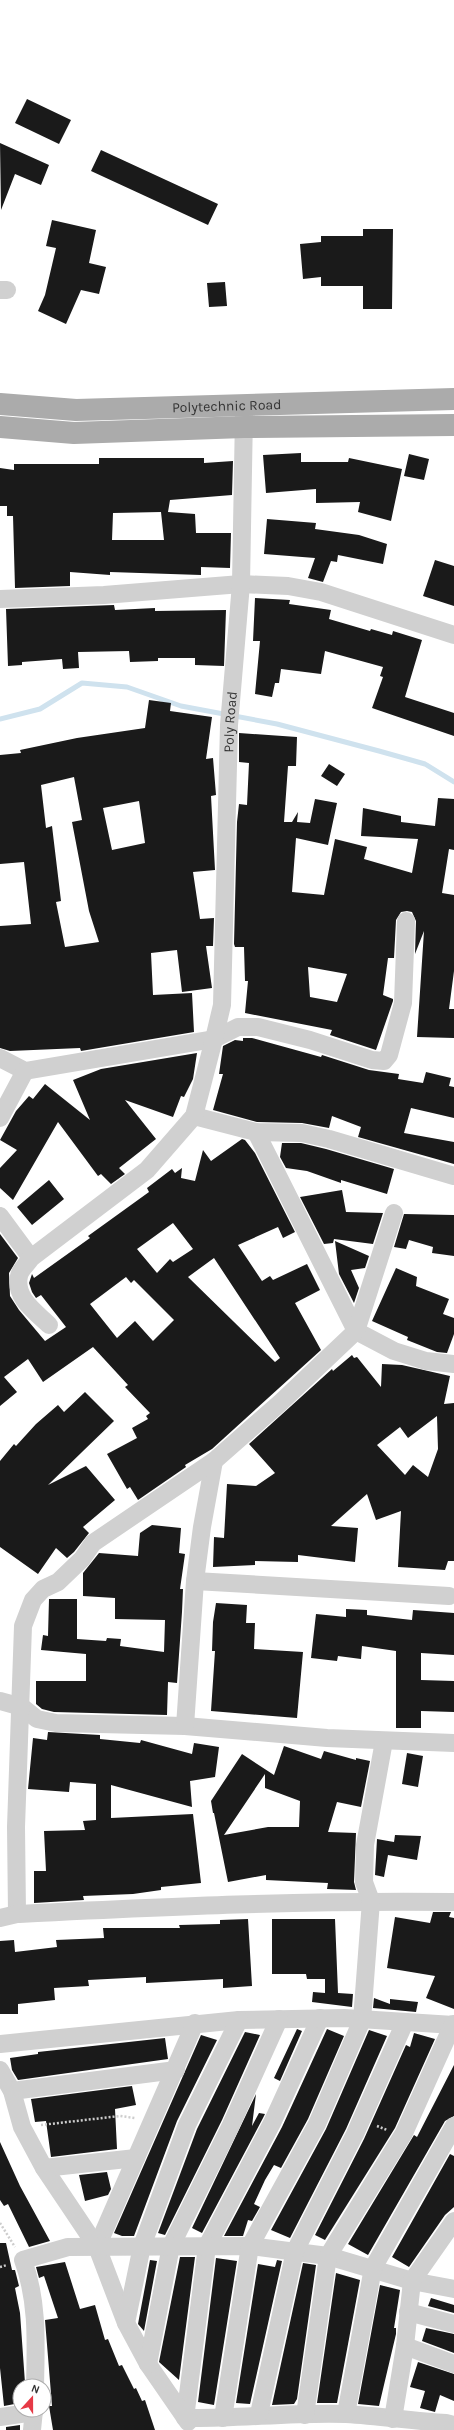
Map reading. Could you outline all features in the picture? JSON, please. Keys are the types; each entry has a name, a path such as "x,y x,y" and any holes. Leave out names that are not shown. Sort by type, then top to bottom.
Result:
{"main road":[{"name":"Polytechnic Road","path":"0,404 76,410 454,399"},
{"name":"Polytechnic Road","path":"0,427 74,433 244,427 454,425"}],"street":[{"name":"Poly Road","path":"194,1116 222,1005 229,725 241,584 244,405"},
{"path":"0,599 104,595 241,584 288,586 321,592 454,635"},
{"path":"0,1058 25,1071 214,1039 238,1027 258,1027 310,1040 372,1060 384,1062 390,1055 403,1003 406,921"},
{"path":"0,1118 25,1071"},
{"path":"49,1325 24,1301 19,1288 19,1275 32,1258 147,1170 194,1116 256,1132 302,1133 454,1176"},
{"path":"256,1132 356,1331 394,1351 426,1361 454,1364"},
{"path":"394,1213 356,1331 214,1461 93,1543 82,1559 58,1582 43,1589 33,1600 23,1626 22,1706 16,1827 9,1916 205,1905 371,1901 454,1902"},
{"path":"0,1216 32,1258"},
{"path":"185,1726 195,1581 202,1526 214,1461"},
{"path":"195,1581 449,1596"},
{"path":"0,1702 22,1706 37,1719 56,1723 185,1726 384,1742 454,1743"},
{"path":"223,2418 250,2246 317,2124 362,2020 371,1901 364,1882 365,1845 384,1742"},
{"path":"188,2424 207,2246 272,2123 320,2018"},
{"path":"0,2044 195,2023 239,2020 320,2018 453,2025 404,2133 328,2256 305,2414"},
{"path":"148,2364 171,2246 231,2125 279,2019"},
{"path":"126,2323 142,2246 187,2125 239,2020"},
{"path":"258,2414 295,2251 356,2134 405,2022"},
{"path":"97,2247 176,2070 195,2023"},
{"path":"0,2070 12,2091 22,2127 44,2168 97,2247 126,2323 148,2364 188,2424"},
{"path":"12,2091 176,2070"},
{"path":"346,2414 373,2268 454,2126"},
{"path":"44,2168 136,2158"},
{"path":"393,2418 405,2346 412,2281 454,2221"},
{"path":"35,2378 35,2308 32,2283 23,2260 68,2246 250,2246 295,2251 328,2256 373,2268 412,2281 454,2289"},
{"path":"408,2312 454,2324"},
{"path":"405,2346 454,2364"},
{"path":"0,2416 12,2414"},
{"path":"188,2424 258,2414 346,2414 454,2425"},
{"path":"32,2430 33,2418"}],"path":[{"path":"0,2223 23,2260"}],"building":[{"path":"27,99 71,120 59,144 15,123"},
{"path":"0,143 49,165 41,185 15,174 1,210"},
{"path":"101,150 218,204 208,225 91,171"},
{"path":"52,220 96,230 89,263 106,267 99,294 81,290 66,324 38,311 45,295 56,248 46,246"},
{"path":"363,229 393,229 392,309 363,309 363,286 321,286 321,277 303,279 300,244 321,242 321,236 363,236"},
{"path":"225,282 227,306 209,307 207,283"},
{"path":"301,453 301,462 348,462 349,458 402,469 391,521 358,512 360,502 316,503 316,489 266,493 263,455"},
{"path":"409,454 429,459 424,480 404,476"},
{"path":"99,458 204,458 204,463 233,461 232,495 170,500 168,512 195,514 196,533 231,533 230,568 201,567 201,575 110,572 110,575 70,572 70,586 15,588 13,516 7,516 7,506 0,506 0,468 14,470 14,464 99,464","holes":["161,512 164,540 112,540 113,513"]},
{"path":"267,519 316,523 315,529 359,535 387,544 383,564 338,555 337,562 331,561 323,582 308,578 315,558 264,554"},
{"path":"435,560 454,566 454,606 423,596"},
{"path":"255,598 290,600 289,604 331,610 329,619 370,631 371,629 392,635 393,631 422,640 405,697 454,713 454,736 372,708 383,677 380,676 383,667 325,651 321,674 281,669 279,683 275,683 272,697 255,694 260,641 253,641"},
{"path":"114,605 115,610 155,608 155,611 226,610 224,666 195,665 195,658 158,658 158,661 130,662 129,651 78,652 79,668 63,669 62,659 22,662 22,665 8,666 6,609"},
{"path":"149,700 171,703 170,711 212,717 206,759 213,758 216,795 211,796 215,870 193,872 200,919 214,918 213,946 206,946 212,988 182,992 177,950 151,953 153,995 192,993 194,1032 81,1051 80,1048 10,1051 0,1048 0,926 31,924 24,862 0,864 0,755 21,753 20,750 77,738 145,728","holes":["74,777 82,820 72,822 89,911 99,942 65,947 56,902 61,901 52,826 46,828 41,785","139,801 145,843 112,850 103,808"]},
{"path":"239,733 297,737 296,766 288,766 284,822 292,822 298,812 297,822 310,823 315,799 337,803 328,845 296,838 292,892 324,895 335,839 367,847 364,859 412,873 418,839 361,836 363,808 401,816 401,822 435,826 438,798 454,799 454,850 449,849 442,893 454,895 454,971 449,1009 454,1009 454,1038 417,1037 424,931 415,954 416,921 412,912 407,911 401,912 396,920 394,958 388,958 383,995 393,999 393,1001 376,1050 330,1035 332,1030 245,1013 248,981 245,981 244,947 235,947 234,944 237,822 239,804 247,805 249,763 239,762","holes":["308,967 347,974 337,1002 310,997"]},
{"path":"329,764 345,774 337,786 321,776"},
{"path":"243,1038 252,1038 321,1057 322,1055 369,1070 399,1074 398,1079 423,1083 426,1072 451,1078 449,1086 454,1087 454,1118 411,1108 404,1133 454,1142 454,1164 358,1137 361,1127 332,1116 329,1128 302,1123 257,1122 213,1110 223,1074 219,1074 223,1046 235,1040 243,1041"},
{"path":"197,1053 193,1079 184,1097 181,1096 173,1117 125,1100 156,1139 119,1168 125,1174 111,1184 101,1174 98,1176 58,1122 13,1200 0,1188 0,1168 17,1150 0,1140 16,1111 29,1096 33,1099 45,1084 90,1120 73,1080 101,1069"},
{"path":"242,1139 245,1140 255,1153 295,1232 283,1238 278,1227 238,1245 262,1281 270,1276 273,1280 307,1264 320,1290 295,1303 321,1350 212,1449 185,1465 186,1467 138,1500 130,1487 127,1489 107,1454 137,1438 132,1428 148,1419 146,1416 150,1413 125,1387 128,1385 93,1347 43,1382 28,1359 4,1377 17,1392 0,1406 0,1234 18,1258 9,1273 10,1296 19,1310 45,1341 66,1327 41,1295 36,1298 32,1292 29,1283 32,1274 34,1278 90,1238 88,1236 149,1192 147,1188 172,1169 175,1173 182,1168 181,1178 195,1181 203,1150 211,1161","holes":["173,1223 193,1249 173,1262 170,1259 157,1273 137,1249","214,1258 280,1358 275,1362 188,1277","126,1277 131,1283 134,1280 174,1320 153,1341 135,1321 117,1338 90,1304"]},
{"path":"282,1143 301,1143 394,1169 387,1194 341,1180 341,1183 307,1171 286,1168 280,1157"},
{"path":"49,1180 64,1199 32,1225 17,1207"},
{"path":"342,1190 346,1212 383,1213 373,1244 334,1239 333,1243 324,1244 300,1197"},
{"path":"404,1214 454,1215 454,1256 432,1253 433,1247 409,1240 406,1249 394,1247"},
{"path":"335,1241 369,1256 365,1268 351,1270 359,1288 354,1303 339,1274"},
{"path":"396,1268 417,1277 416,1286 449,1299 443,1314 454,1318 454,1334 447,1353 437,1352 407,1340 408,1337 372,1321"},
{"path":"352,1355 354,1358 357,1357 381,1387 382,1364 402,1365 450,1376 444,1404 454,1403 454,1561 448,1561 445,1570 398,1567 401,1511 376,1520 367,1494 331,1526 358,1528 355,1562 298,1555 298,1562 255,1561 255,1565 213,1567 214,1537 224,1538 227,1484 256,1486 275,1473 249,1444 332,1369 333,1371","holes":["437,1416 438,1449 428,1477 413,1465 405,1475 377,1445 400,1427 408,1438"]},
{"path":"85,1392 114,1421 48,1485 86,1466 115,1500 83,1527 89,1533 74,1552 67,1558 56,1548 38,1574 0,1547 0,1461 14,1444 16,1446 36,1424 58,1405 64,1412"},
{"path":"152,1525 181,1528 179,1553 185,1554 180,1589 183,1589 177,1683 168,1682 167,1715 54,1712 42,1709 36,1704 36,1681 86,1681 86,1654 41,1650 43,1635 48,1636 49,1599 77,1599 77,1639 106,1641 107,1638 121,1639 120,1646 164,1652 165,1620 115,1619 115,1598 83,1596 83,1573 99,1553 138,1556 140,1533"},
{"path":"216,1603 247,1605 246,1623 255,1623 254,1649 303,1652 297,1718 211,1711 215,1651 212,1651 213,1622"},
{"path":"346,1609 367,1610 367,1615 412,1620 413,1610 454,1613 454,1655 421,1653 421,1680 454,1681 454,1712 421,1711 421,1728 396,1728 396,1651 362,1646 361,1659 338,1656 337,1661 311,1658 316,1614 346,1617"},
{"path":"48,1732 100,1735 100,1739 140,1743 141,1740 192,1754 194,1743 219,1747 215,1777 190,1781 192,1807 111,1785 111,1818 193,1814 201,1883 161,1887 161,1890 133,1894 83,1896 84,1900 34,1903 34,1871 46,1871 44,1831 85,1830 83,1821 96,1820 96,1784 70,1782 69,1792 28,1789 33,1738 47,1740"},
{"path":"284,1746 321,1759 324,1751 356,1760 356,1758 370,1761 361,1807 337,1802 328,1832 356,1833 354,1882 356,1890 327,1889 328,1883 266,1880 266,1875 228,1882 211,1801 242,1754 274,1775","holes":["265,1774 265,1788 300,1801 299,1827 268,1827 224,1835"]},
{"path":"407,1753 423,1756 418,1787 402,1784"},
{"path":"395,1835 421,1836 417,1860 388,1855 384,1877 375,1875 377,1839 394,1842"},
{"path":"433,1912 451,1912 449,1917 454,1918 454,2009 426,1998 435,1976 387,1968 395,1917 430,1923"},
{"path":"248,1919 252,1986 223,1988 223,1979 146,1983 146,1977 88,1980 89,1986 54,1988 55,2000 18,2004 18,2014 0,2014 0,1941 14,1940 15,1952 57,1947 56,1940 104,1938 103,1928 180,1928 179,1925 220,1924 220,1920"},
{"path":"272,1919 335,1919 338,1993 353,1994 352,2007 312,2002 313,1992 325,1993 325,1979 307,1979 306,1974 272,1974"},
{"path":"374,1998 390,2004 390,1999 418,2002 416,2012 373,2008"},
{"path":"297,2029 302,2031 280,2081 274,2078"},
{"path":"327,2029 344,2036 308,2119 281,2168 274,2165 265,2180 254,2204 260,2207 252,2221 248,2220 243,2236 224,2236 282,2127"},
{"path":"369,2030 387,2036 346,2129 290,2238 271,2230 326,2129"},
{"path":"245,2032 260,2035 222,2120 165,2235 158,2233 197,2129"},
{"path":"414,2033 435,2039 395,2128 325,2240 315,2235 364,2139 406,2045 410,2047"},
{"path":"201,2035 217,2040 177,2121 134,2236 122,2236 114,2233"},
{"path":"165,2038 168,2059 18,2080 12,2070 10,2058 38,2054 38,2052"},
{"path":"454,2065 454,2116 445,2121 368,2255 348,2244 414,2135 417,2137"},
{"path":"132,2086 136,2105 115,2109 117,2149 51,2157 46,2121 35,2122 31,2099"},
{"path":"256,2094 252,2126 259,2113 265,2114 202,2233 192,2228"},
{"path":"0,2142 20,2186 50,2241 29,2247 8,2204 4,2206 0,2200"},
{"path":"450,2154 454,2156 454,2207 445,2215 409,2267 392,2257"},
{"path":"107,2172 111,2189 108,2195 85,2201 79,2175"},
{"path":"0,2243 6,2243 12,2270 15,2270 19,2286 15,2288 20,2313 25,2378 12,2378 12,2404 4,2406 0,2368"},
{"path":"180,2257 195,2257 179,2380 159,2362"},
{"path":"216,2258 237,2261 214,2405 198,2402"},
{"path":"150,2260 157,2261 144,2331 138,2324"},
{"path":"277,2260 282,2261 250,2404 236,2403 258,2264 275,2267"},
{"path":"65,2262 80,2309 95,2305 105,2340 108,2339 119,2366 122,2365 142,2401 145,2400 155,2430 53,2430 51,2418 52,2378 50,2378 45,2320 58,2318 44,2276 39,2278 36,2267"},
{"path":"303,2263 316,2265 297,2399 294,2404 272,2405"},
{"path":"336,2273 360,2280 337,2403 317,2403"},
{"path":"380,2285 400,2290 394,2328 396,2328 396,2334 379,2406 358,2404"},
{"path":"431,2298 454,2305 454,2313 428,2306"},
{"path":"426,2328 454,2334 454,2353 422,2341"},
{"path":"418,2362 454,2374 454,2401 440,2395 435,2412 420,2408 425,2391 410,2387"},
{"path":"20,2425 20,2430 6,2430 6,2427"}],"waterway":[{"path":"0,719 40,709 82,683 127,687 181,706 277,724 425,764 454,782"}]}
